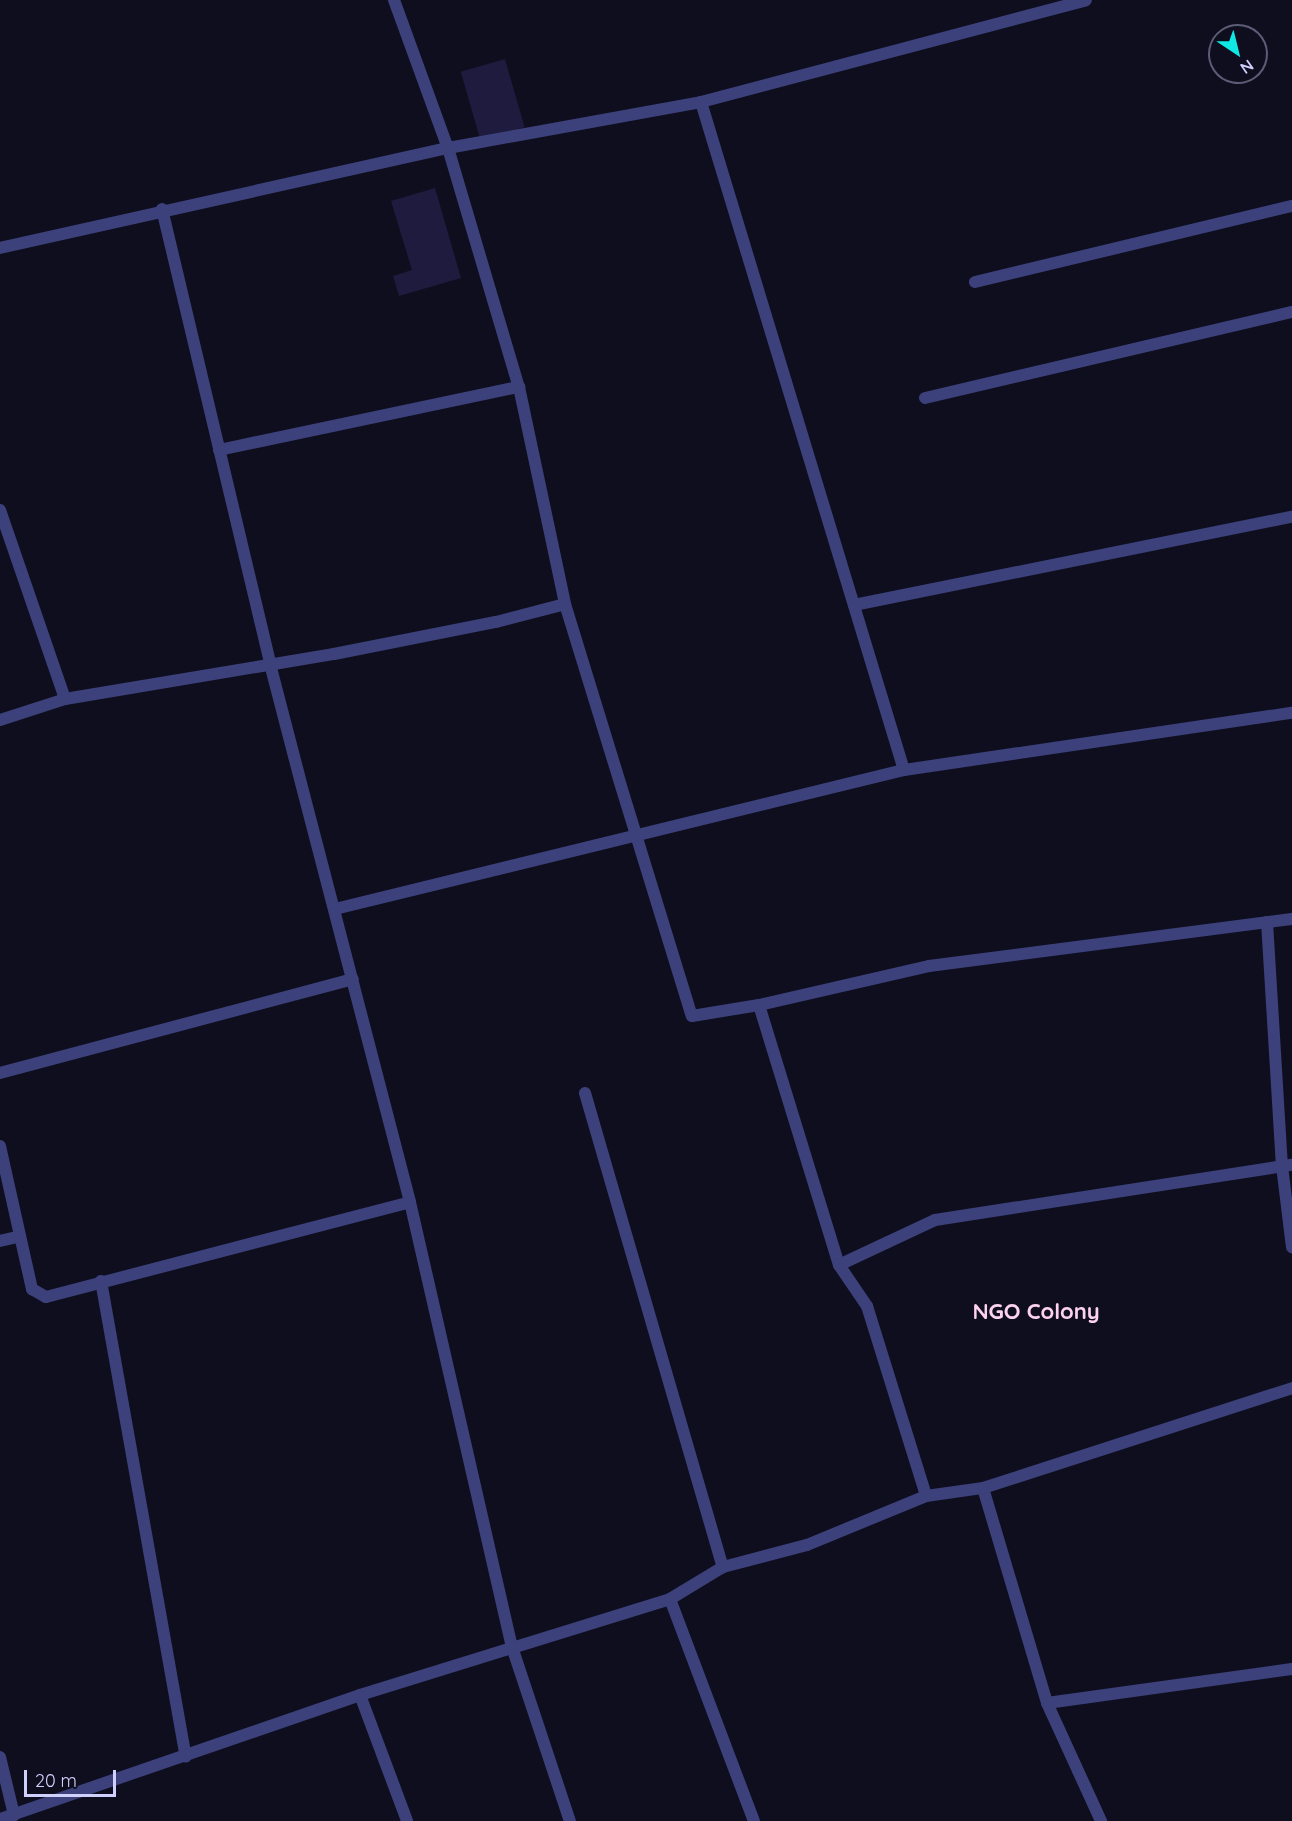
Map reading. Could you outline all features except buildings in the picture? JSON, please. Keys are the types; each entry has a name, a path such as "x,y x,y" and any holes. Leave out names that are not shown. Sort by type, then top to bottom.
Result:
{"street":[{"path":"393,0 447,148 519,387 565,604 634,834 692,1016 759,1005 929,966 1292,919"},
{"path":"0,248 162,209 447,148 701,102 1086,0"},
{"path":"701,102 904,770"},
{"path":"975,282 1292,206"},
{"path":"162,209 270,664 410,1202 513,1650 570,1821"},
{"path":"925,398 1292,312"},
{"path":"219,450 519,387"},
{"path":"0,510 65,699"},
{"path":"854,605 1292,517"},
{"path":"0,720 65,699 484,624 565,604"},
{"path":"335,909 634,834 904,770 1292,713"},
{"path":"1267,922 1292,1246"},
{"path":"0,1073 353,979"},
{"path":"759,1005 838,1264 867,1306 926,1496"},
{"path":"585,1093 723,1567"},
{"path":"0,1146 18,1237 32,1289 46,1297 410,1202"},
{"path":"838,1264 935,1220 1287,1165"},
{"path":"0,1241 18,1237"},
{"path":"101,1281 186,1756"},
{"path":"0,1819 360,1695 513,1650 670,1599 723,1567 807,1545 926,1496 983,1488 1292,1388"},
{"path":"983,1488 1047,1703 1101,1821"},
{"path":"670,1599 754,1821"},
{"path":"1047,1703 1292,1669"},
{"path":"360,1695 407,1821"},
{"path":"0,1757 14,1815"}],"district":[{"name":"NGO Colony","path":"1036,1312"}]}
